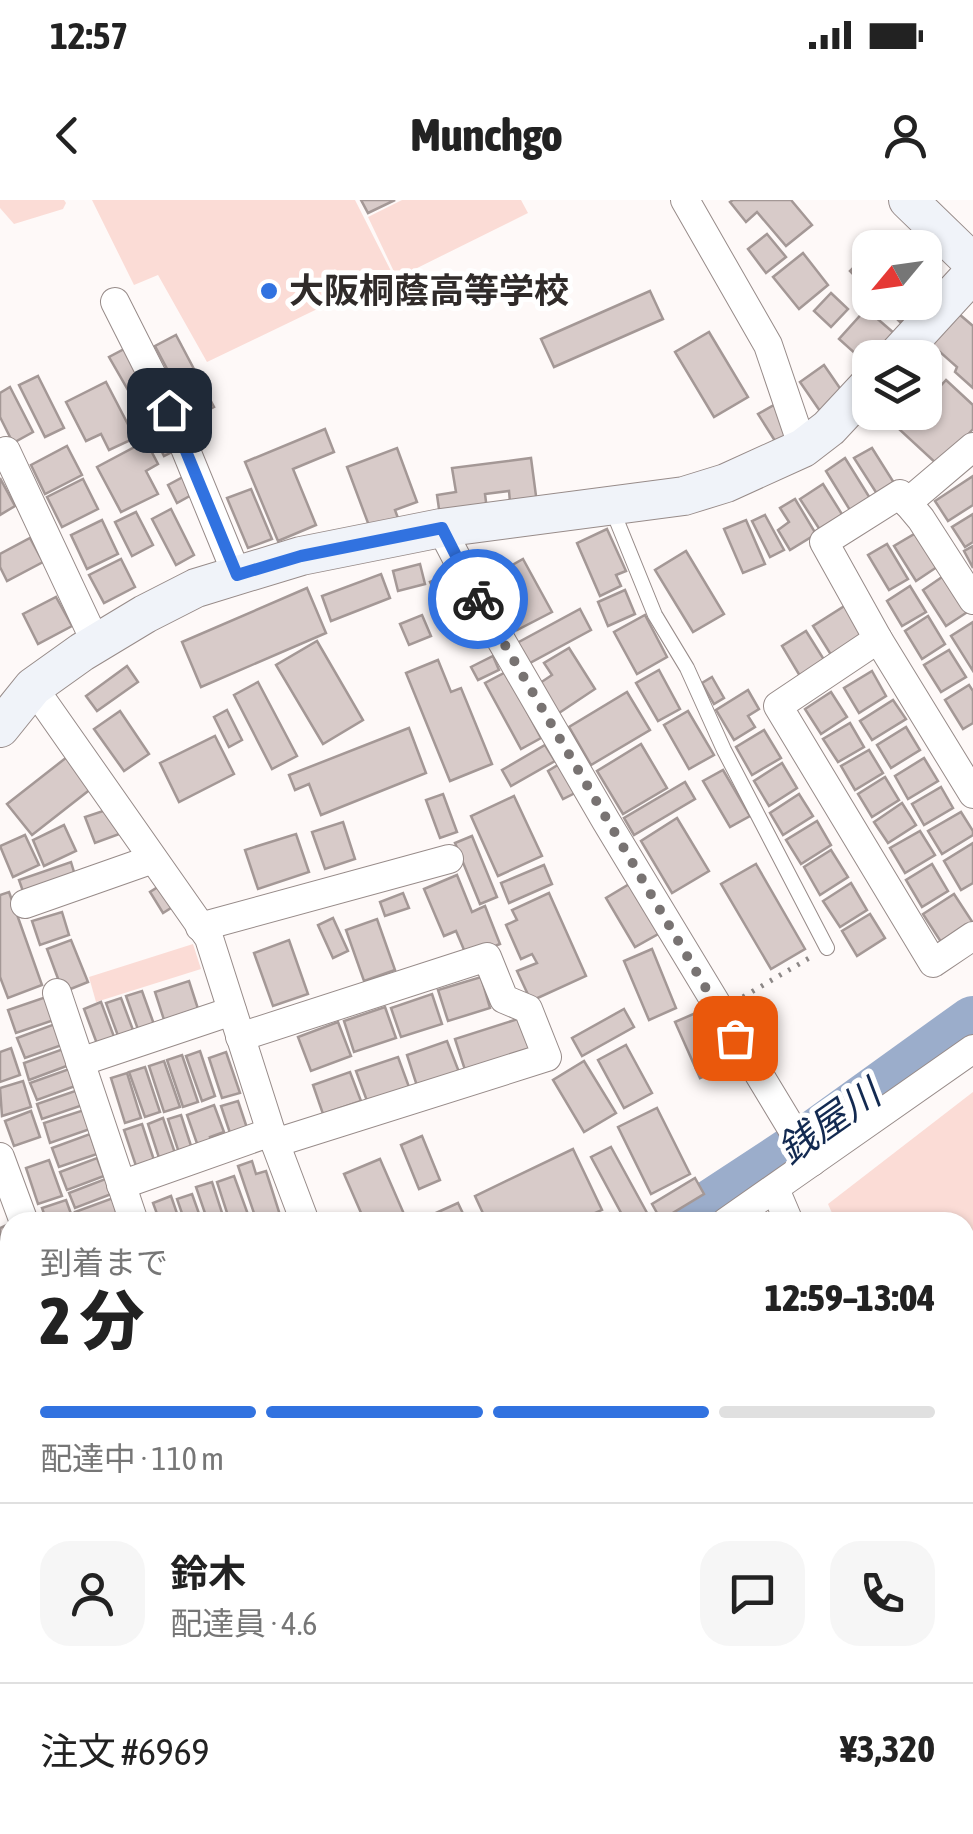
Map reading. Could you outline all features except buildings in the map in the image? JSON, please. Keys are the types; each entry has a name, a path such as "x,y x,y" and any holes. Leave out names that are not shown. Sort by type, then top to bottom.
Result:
{"street":[{"path":"686,200 768,345 803,448"},
{"path":"908,200 973,263"},
{"path":"912,340 973,273"},
{"path":"115,302 169,410 237,575"},
{"path":"0,728 32,688 96,643 196,588 301,556 442,528 684,496 726,483 803,448 852,403"},
{"path":"907,503 973,448"},
{"path":"6,451 96,643"},
{"path":"973,600 921,519 900,494 824,542 973,794"},
{"path":"442,528 483,609 812,1162"},
{"path":"878,639 778,706 933,963 973,936"},
{"path":"32,688 209,938 273,1138 301,1212"},
{"path":"25,904 153,859"},
{"path":"200,926 450,859"},
{"path":"80,1062 487,957 504,999 528,1009 547,1057 121,1185"},
{"path":"57,992 130,1212"},
{"path":"741,1212 973,1049"},
{"path":"0,1157 20,1212"},
{"path":"776,1189 785,1212"}],"lane":[{"path":"611,506 654,615 686,668 724,750 828,948"}],"path":[{"path":"719,1010 828,948"}],"shaded area":[{"path":"0,200 66,203 63,209 14,224 0,208"},
{"name":"大阪桐蔭高等学校","path":"92,200 355,200 392,273 207,362 158,275 134,285"},
{"path":"402,200 521,200 528,213 397,278 368,217"},
{"path":"193,944 201,969 96,1002 89,977"},
{"path":"973,1092 973,1212 832,1212 828,1204"}],"waterway":[{"name":"銭屋川","path":"701,1212 791,1153 973,1022"}],"way so far":[{"path":"478,599 735,1038"}],"place":[{"name":"大阪桐蔭高等学校","path":"269,291"}],"route":[{"path":"169,410 237,575 301,556 442,528 478,599"}]}
